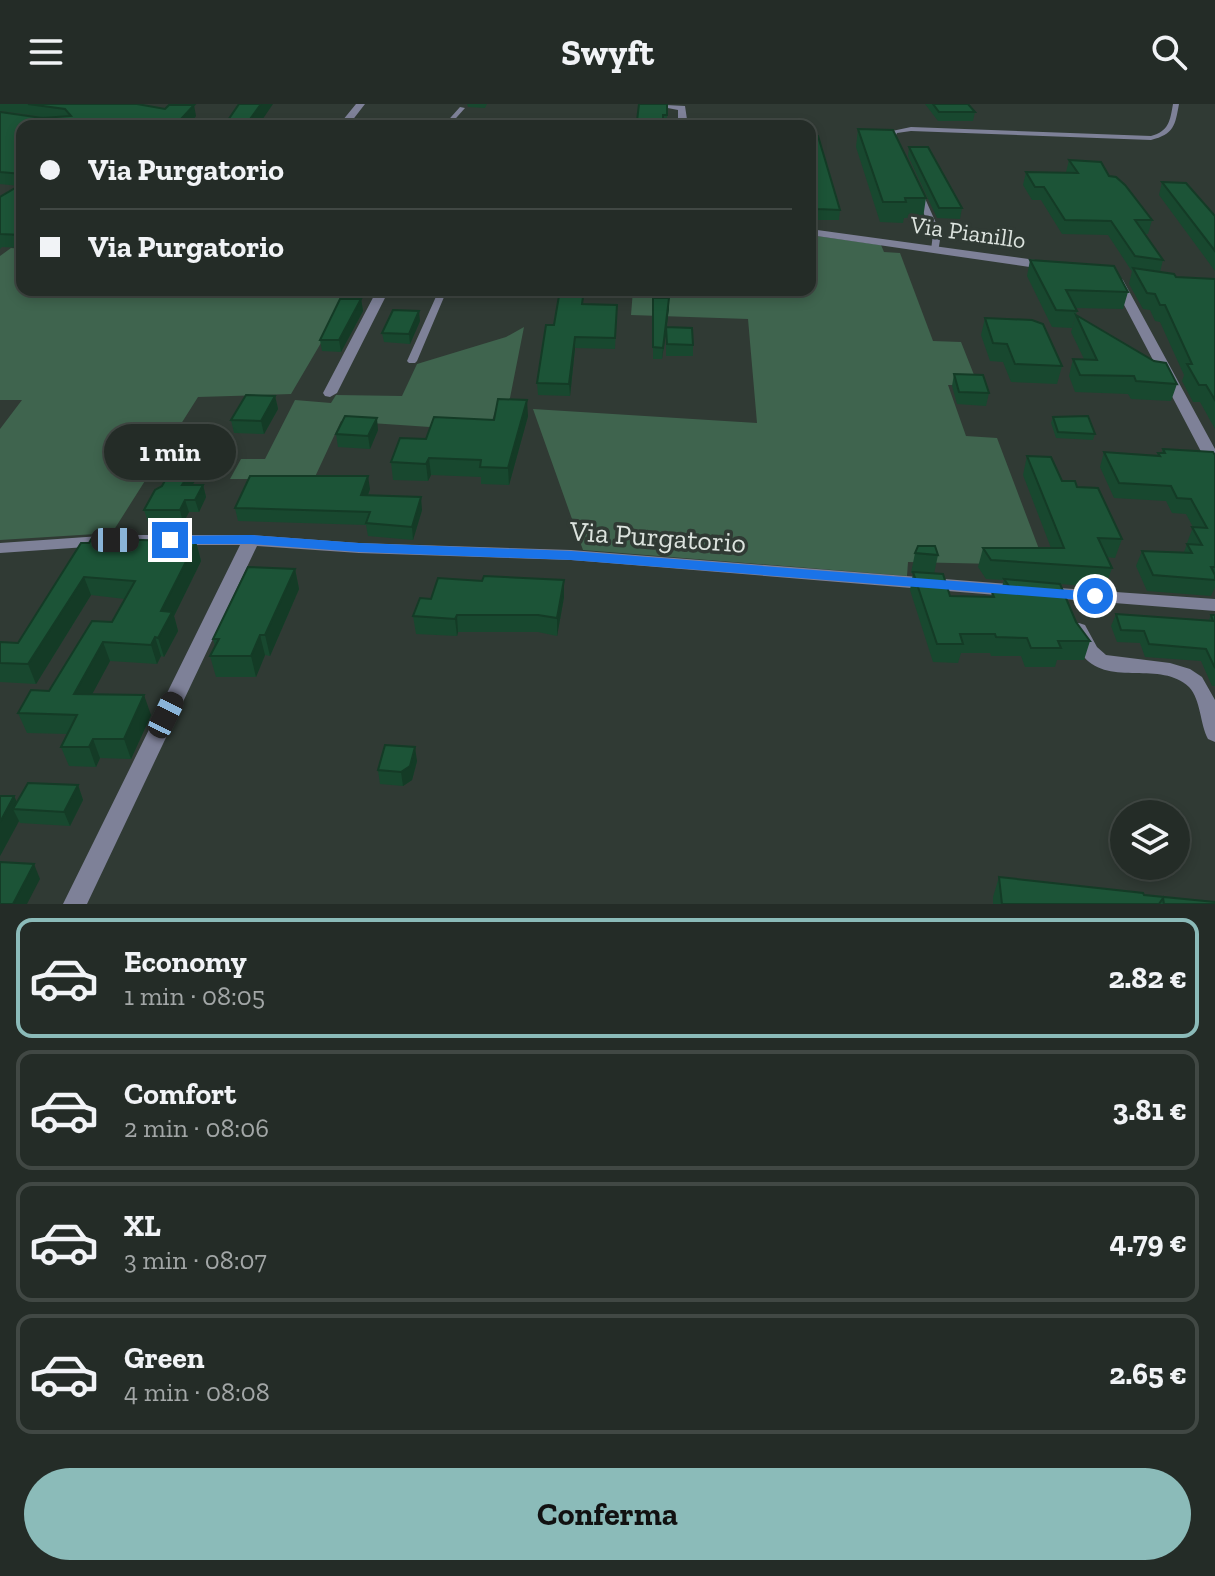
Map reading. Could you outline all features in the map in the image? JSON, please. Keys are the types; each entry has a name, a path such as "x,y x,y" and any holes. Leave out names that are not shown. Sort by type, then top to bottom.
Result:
{"street":[{"path":"348,120 361,104"},
{"path":"651,104 682,108 683,120"},
{"name":"Via Pianillo","path":"816,233 1070,269"},
{"path":"1115,275 1215,463"},
{"path":"330,393 380,296"},
{"name":"Via Purgatorio","path":"0,548 115,540 251,540 359,548 571,555 1215,605"},
{"path":"75,904 251,540"},
{"path":"1064,594 1086,645 1098,659 1109,663 1168,668 1183,673 1198,684 1215,734"}],"lane":[{"path":"900,153 892,134 904,130 1151,138 1167,135 1173,128 1176,104"},
{"path":"451,120 462,108"},
{"path":"912,180 937,234 935,250"},
{"path":"412,361 440,296"}],"green space":[{"path":"816,236 881,245 884,252 900,253 933,341 961,342 978,385 948,385 966,436 997,438 1045,565 908,562 907,576 583,550 533,409 757,423 748,319 631,315 633,296 816,296"},
{"path":"11,248 16,248 16,296 348,296 291,394 198,397 112,533 0,540 0,429 22,400 0,400 0,256"},
{"path":"524,327 508,408 496,408 489,431 341,421 314,479 230,479 241,459 265,459 295,400 331,403 336,395 402,396 417,364 506,337"}],"building":[{"path":"28,104 137,104 165,109 169,105 194,105 181,119 187,120 16,120 16,173 0,172 0,112 42,118 71,116 65,109"},
{"path":"239,104 261,104 249,120 228,120"},
{"path":"639,104 667,104 667,115 663,115 663,120 637,120"},
{"path":"933,104 968,104 975,112 939,112"},
{"path":"858,129 893,130 926,198 883,202"},
{"path":"816,136 818,136 840,210 817,209"},
{"path":"909,147 928,147 962,208 939,208"},
{"path":"1069,160 1101,162 1109,176 1116,177 1125,185 1152,220 1135,220 1163,260 1135,256 1111,221 1065,220 1044,187 1035,187 1026,172 1078,173"},
{"path":"1162,182 1186,183 1215,216 1215,251"},
{"path":"16,188 16,235 0,234 0,197"},
{"path":"1030,260 1114,266 1128,292 1066,290 1077,311 1056,310"},
{"path":"1133,268 1174,274 1176,277 1215,279 1215,400 1206,385 1199,385 1187,364 1192,364 1165,305 1160,305 1155,294 1147,293"},
{"path":"559,296 583,296 582,304 617,305 615,338 575,337 569,384 537,383 546,325 554,325"},
{"path":"653,298 669,298 663,348 653,347"},
{"path":"340,299 361,299 339,340 320,340"},
{"path":"393,310 419,311 409,334 382,333"},
{"path":"1076,315 1154,361 1166,363 1177,384 1136,381 1134,376 1080,375 1073,359 1097,360"},
{"path":"985,318 1032,320 1043,324 1062,366 1015,364 1007,344 993,343"},
{"path":"666,327 692,328 693,345 667,344"},
{"path":"954,374 983,375 989,393 959,392"},
{"path":"246,395 275,396 261,421 231,420"},
{"path":"498,399 527,400 508,468 480,467 481,460 429,458 426,464 391,462 400,438 426,439 434,417 494,420"},
{"path":"345,416 377,418 368,436 336,434"},
{"path":"1088,416 1095,434 1058,432 1053,417"},
{"path":"1163,449 1213,452 1215,455 1215,567 1211,567 1215,580 1153,575 1142,551 1192,553 1187,544 1202,545 1192,527 1207,528 1191,499 1177,498 1171,486 1119,483 1104,452 1160,456 1158,453 1165,453"},
{"path":"1027,456 1051,457 1062,481 1075,481 1077,487 1098,488 1122,539 1098,538 1112,568 991,560 983,548 1064,548"},
{"path":"172,468 192,469 182,485 203,485 195,500 185,500 180,510 144,510 155,490 162,486"},
{"path":"250,476 368,476 361,495 421,497 412,527 366,523 370,512 235,508"},
{"path":"121,530 115,539 196,542 161,611 172,612 158,638 155,637 151,645 103,642 74,694 144,695 124,739 93,739 89,747 61,747 77,715 18,713 31,690 49,691 92,621 112,622 135,581 84,577 28,664 0,663 0,642 18,643 81,543 89,543 96,531"},
{"path":"918,546 935,546 938,555 915,553"},
{"path":"248,567 295,569 265,635 260,635 251,656 210,656 219,639 213,639"},
{"path":"913,572 943,574 950,596 994,597 992,592 1014,593 1004,579 1060,584 1076,622 1090,641 1058,641 1061,648 1031,648 1027,638 960,634 963,644 937,644"},
{"path":"484,576 564,580 557,618 538,615 457,615 455,619 413,616 420,598 431,599 438,578 482,581"},
{"path":"1116,614 1213,621 1211,615 1215,615 1215,668 1206,649 1149,644 1144,631 1121,630"},
{"path":"385,745 415,747 410,766 401,772 378,770"},
{"path":"28,783 78,785 64,812 13,809"},
{"path":"0,796 14,796 0,822"},
{"path":"0,862 34,864 13,904 0,904"},
{"path":"999,877 1215,904 1164,904 1163,898 1159,904 1002,904"}],"route":[{"path":"170,540 251,540 359,548 571,555 1095,596"}]}
